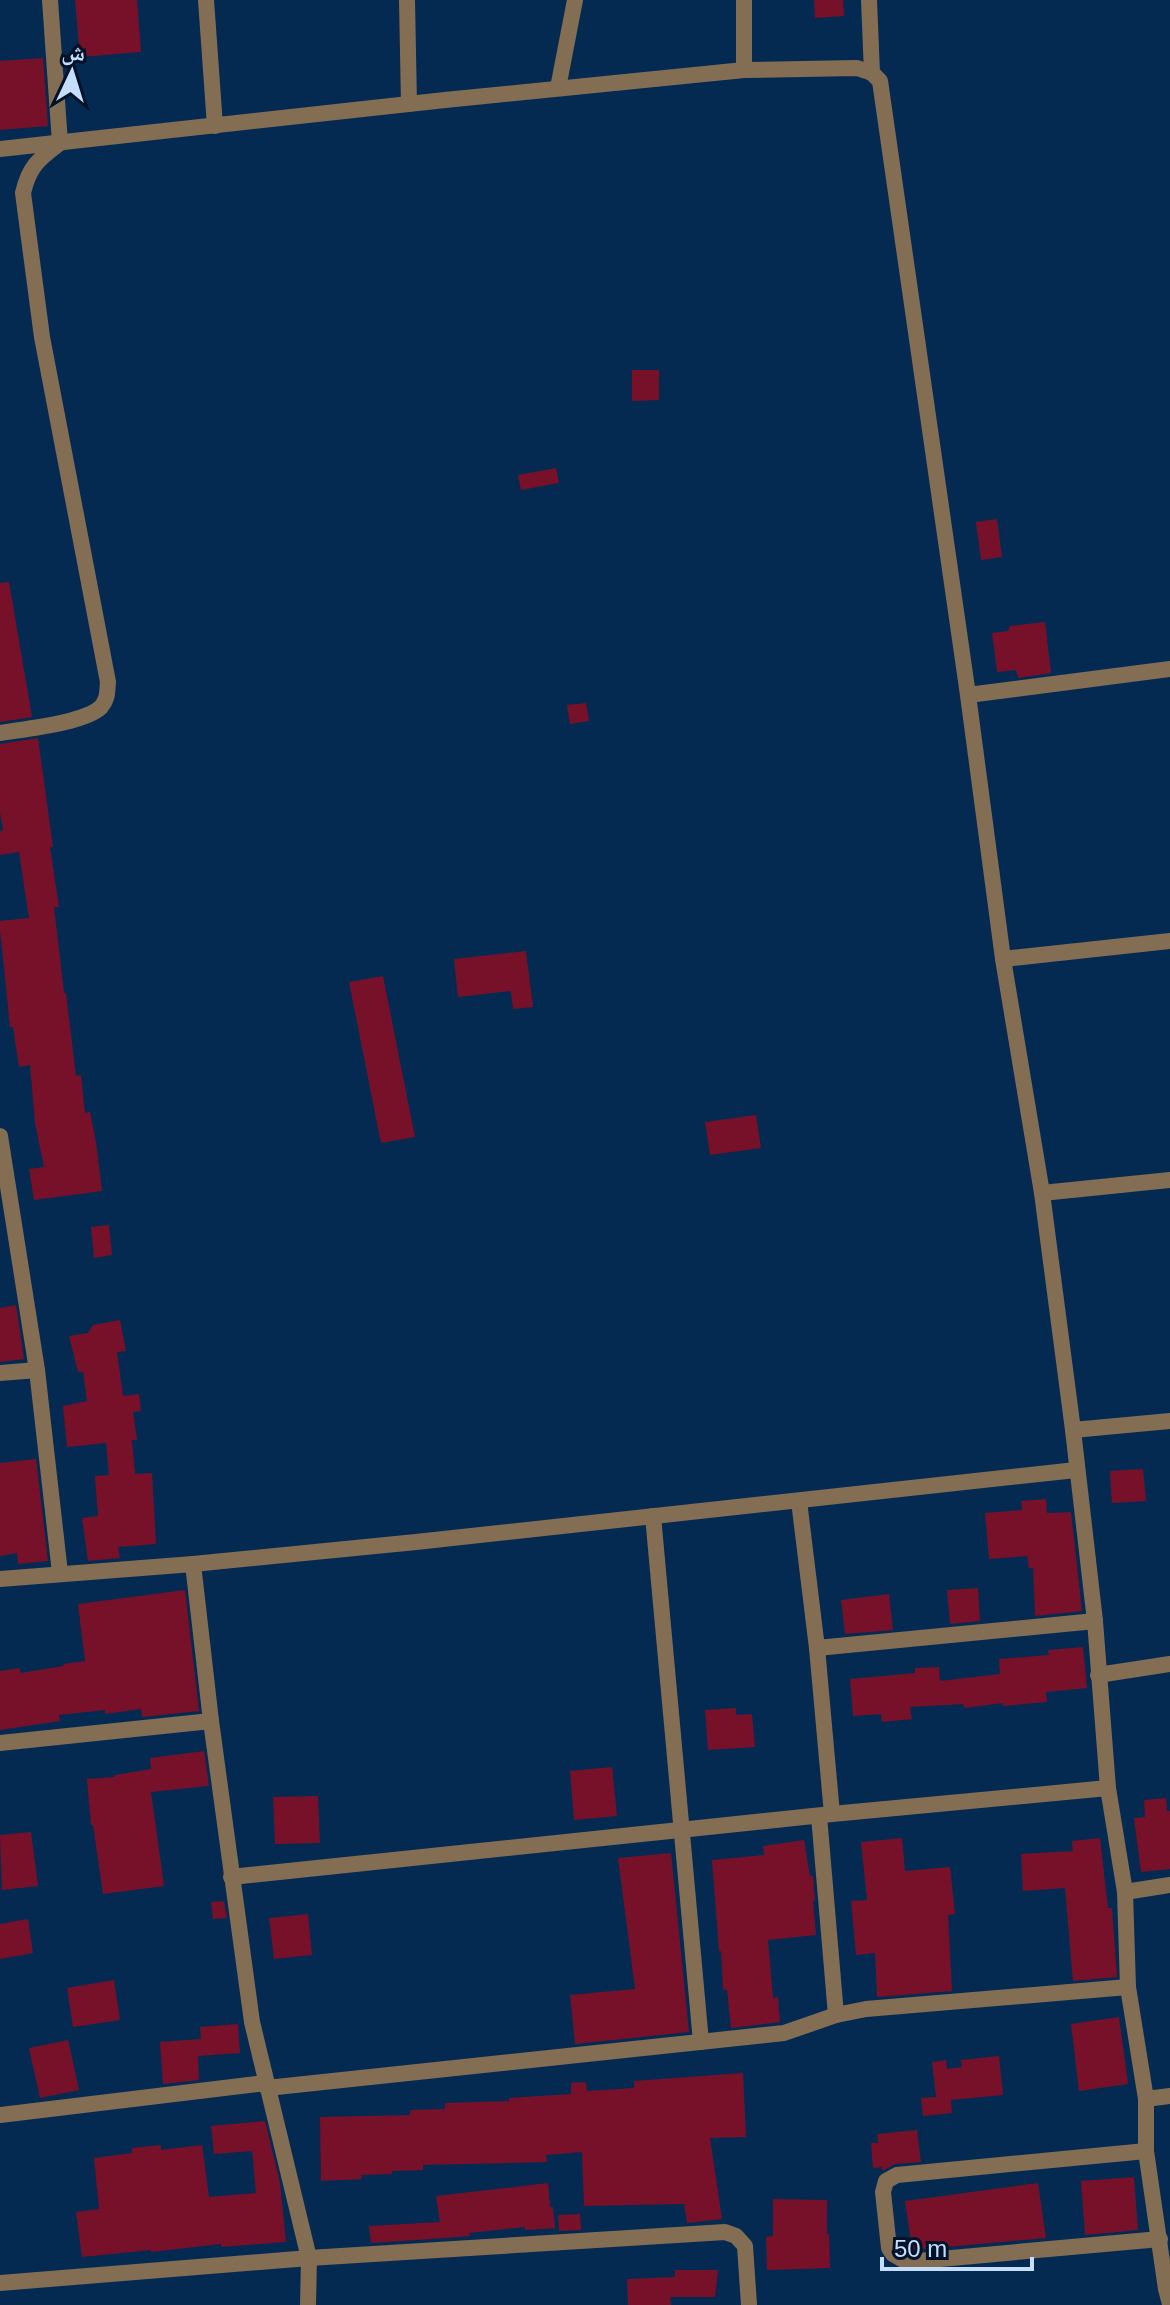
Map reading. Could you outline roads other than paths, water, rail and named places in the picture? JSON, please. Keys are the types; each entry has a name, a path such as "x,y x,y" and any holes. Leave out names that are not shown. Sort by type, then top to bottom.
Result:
{"street":[{"path":"50,0 60,143"},
{"path":"206,0 215,126"},
{"path":"407,0 409,104"},
{"path":"558,88 575,0"},
{"path":"744,0 744,70"},
{"path":"869,0 872,73"},
{"path":"0,149 744,70 857,68 872,73 880,81 1003,959 1042,1193 1073,1430 1095,1621 1108,1788 1125,1892 1128,1987 1146,2099 1146,2151 1169,2293"},
{"path":"0,733 87,717 107,698 108,682 42,337 23,193 27,175 37,160 60,143"},
{"path":"968,695 1170,669"},
{"path":"1003,959 1170,941"},
{"path":"0,1136 6,1215 37,1370 60,1573"},
{"path":"1042,1193 1170,1180"},
{"path":"0,1373 37,1370"},
{"path":"1073,1430 1170,1421"},
{"path":"0,1579 416,1542 1076,1470"},
{"path":"799,1501 817,1648 836,2015"},
{"path":"653,1516 701,2042"},
{"path":"193,1564 252,2022 309,2258 308,2305"},
{"path":"817,1648 1095,1621"},
{"path":"1098,1675 1170,1664"},
{"path":"0,1743 211,1721"},
{"path":"231,1877 1108,1788"},
{"path":"1125,1892 1170,1885"},
{"path":"0,2115 784,2033 836,2015 866,2009 1128,1987"},
{"path":"1146,2099 1170,2096"},
{"path":"1146,2151 897,2175 886,2181 883,2192 889,2248 907,2262 1160,2239"},
{"path":"0,2283 309,2258 725,2232 736,2236 745,2246 749,2305"}]}
